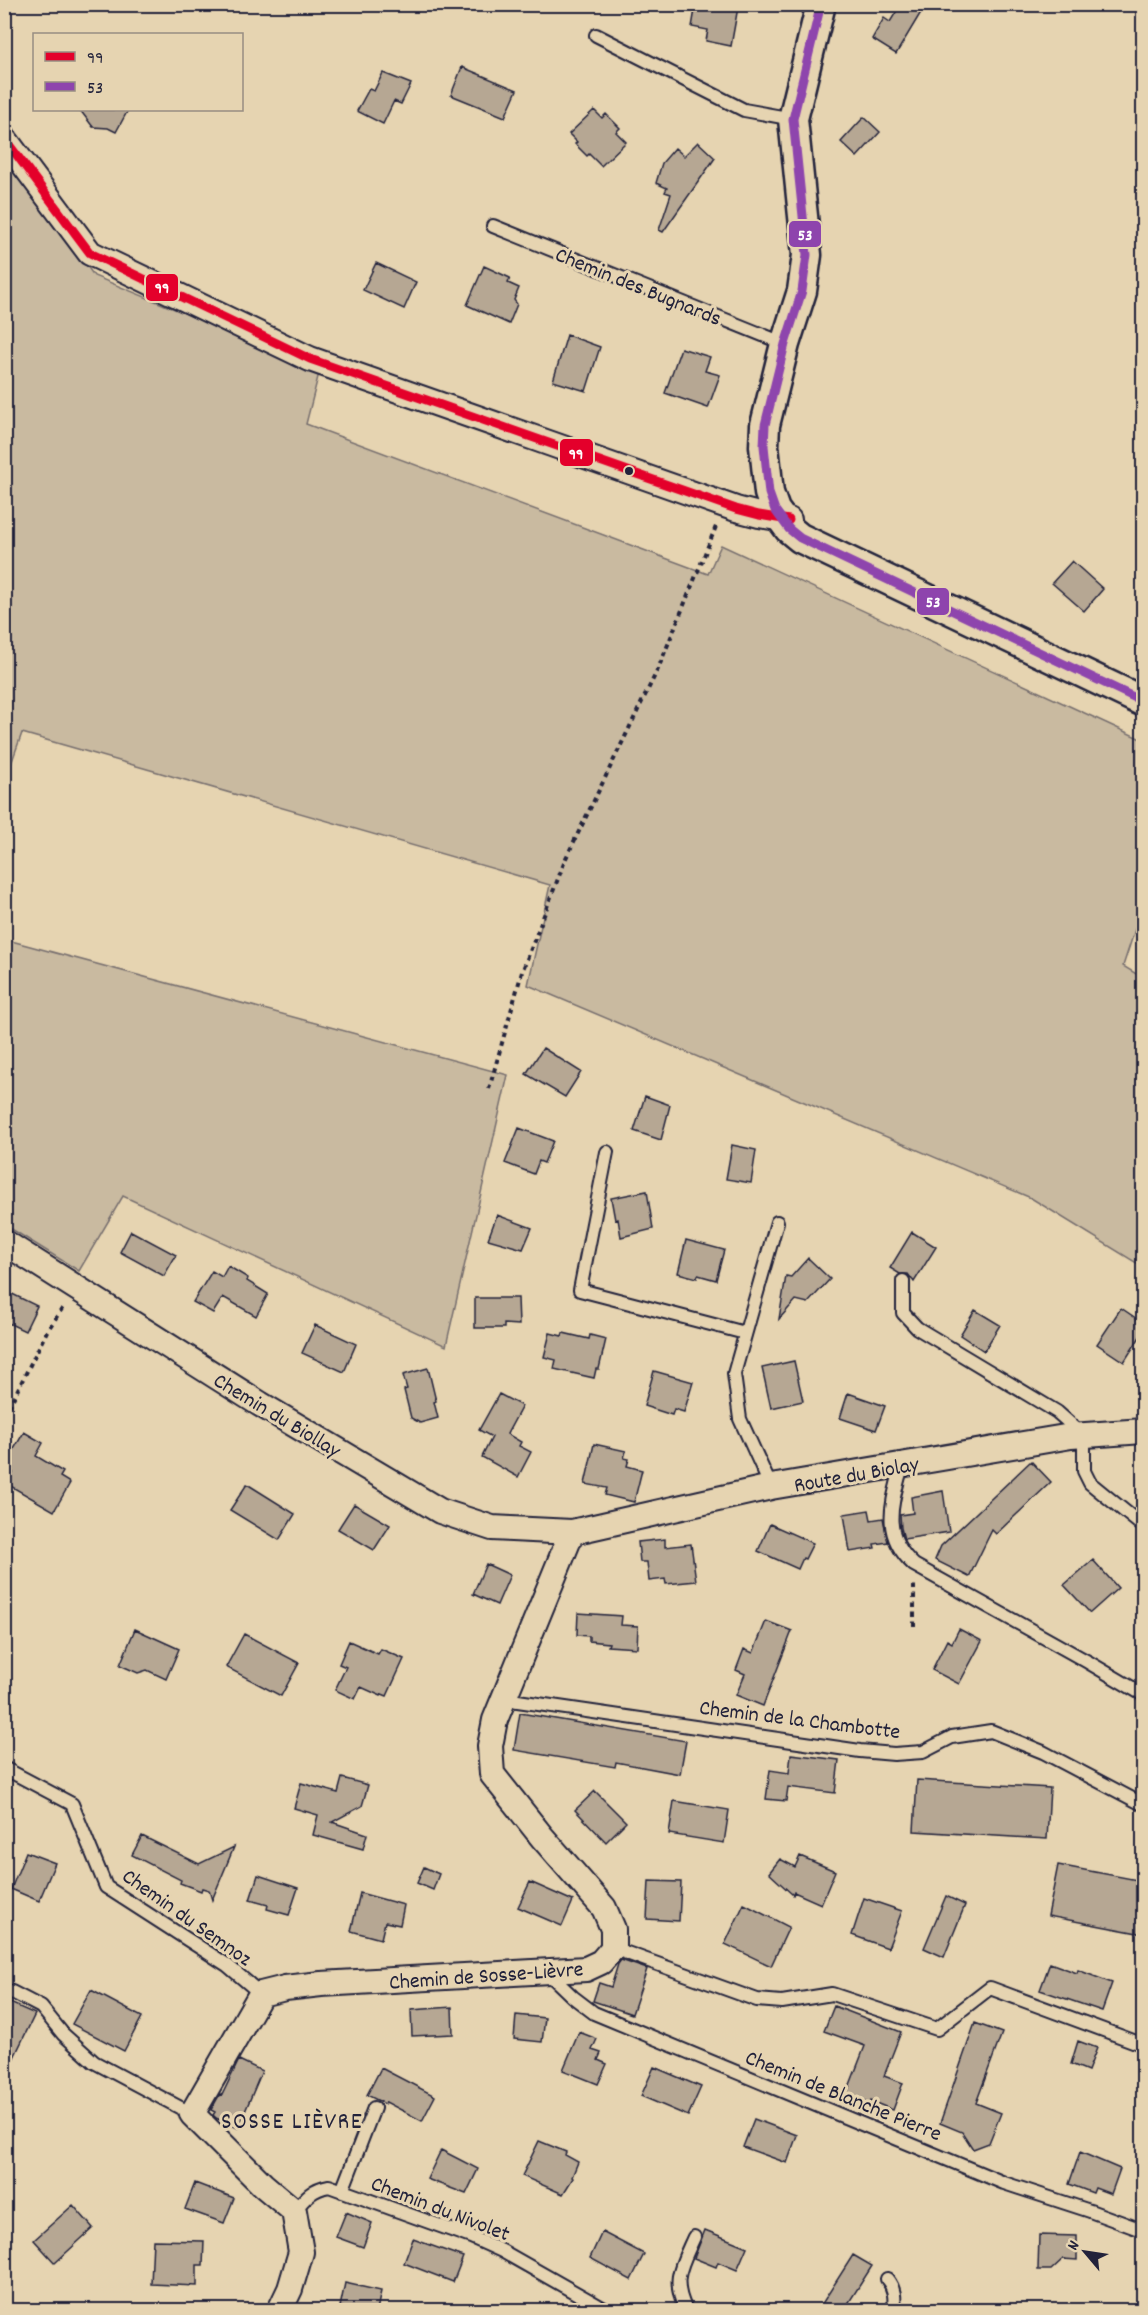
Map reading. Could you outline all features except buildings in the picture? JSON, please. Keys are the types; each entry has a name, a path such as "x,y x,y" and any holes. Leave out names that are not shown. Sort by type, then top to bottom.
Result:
{"street":[{"path":"821,4 793,119 807,255 802,291 785,345 765,425 767,482 782,515 789,529 809,542 1143,702"},
{"path":"4,138 90,253 310,359 731,506 782,515"},
{"name":"Chemin du Biollay","path":"4,1242 260,1404 440,1511 492,1528 572,1532"},
{"name":"Route du Biolay","path":"572,1532 771,1487 1084,1436 1143,1431"},
{"name":"Chemin de Sosse-Lièvre","path":"261,1994 285,1988 321,1984 586,1970 601,1962 613,1948 613,1929 604,1908 542,1837 492,1774 490,1746 495,1720 572,1532"},
{"path":"261,1994 192,2114 263,2185 294,2211 301,2252 290,2289 280,2310"}],"lane":[{"path":"596,35 744,110 793,119"},
{"name":"Chemin des Bugnards","path":"493,226 785,345"},
{"path":"607,1152 580,1290 745,1334"},
{"path":"771,1487 740,1419 734,1374 777,1222"},
{"path":"903,1281 903,1313 917,1328 1057,1412 1084,1436 1084,1471 1090,1483 1143,1527"},
{"path":"902,1465 892,1502 892,1522 895,1542 903,1555 914,1565 1143,1695"},
{"name":"Chemin de la Chambotte","path":"504,1699 894,1754 923,1752 952,1737 991,1731 1043,1752 1143,1805"},
{"name":"Chemin du Semnoz","path":"4,1768 72,1804 106,1887 227,1965 261,1994"},
{"path":"613,1948 757,2000 782,2002 832,1994 937,2028 990,1988 1143,2045"},
{"name":"Chemin de Blanche Pierre","path":"548,1973 594,2013 1004,2183 1139,2229"},
{"path":"4,1994 12,1992 41,2007 63,2034 94,2062 192,2114"},
{"path":"342,2191 374,2108"},
{"name":"Chemin du Nivolet","path":"294,2211 317,2188 329,2186 471,2237 502,2251 606,2310"},
{"path":"686,2310 677,2289 679,2274 694,2237"},
{"path":"887,2278 892,2285 895,2298 894,2310"}],"path":[{"path":"489,1089 522,972 566,858 658,669 731,506"},
{"path":"9,1407 47,1331 76,1287"},
{"path":"914,1565 914,1626"}],"shaded area":[{"path":"5,154 9,156 94,276 320,369 306,424 708,574 721,545 1143,740 1143,905 1123,966 1143,978 1143,1267 1031,1198 528,985 550,885 22,733 5,781"},
{"path":"4,939 508,1075 446,1346 123,1196 79,1271 5,1225"}],"transit line":[{"name":"53","path":"821,4 793,119 807,255 802,291 785,344 765,425 764,446 769,493 775,510 789,529 800,538 1144,702"},
{"name":"99","path":"4,138 90,253 310,359 736,509 789,520"}],"district":[{"name":"SOSSE LIÈVRE","path":"292,2120"}]}
